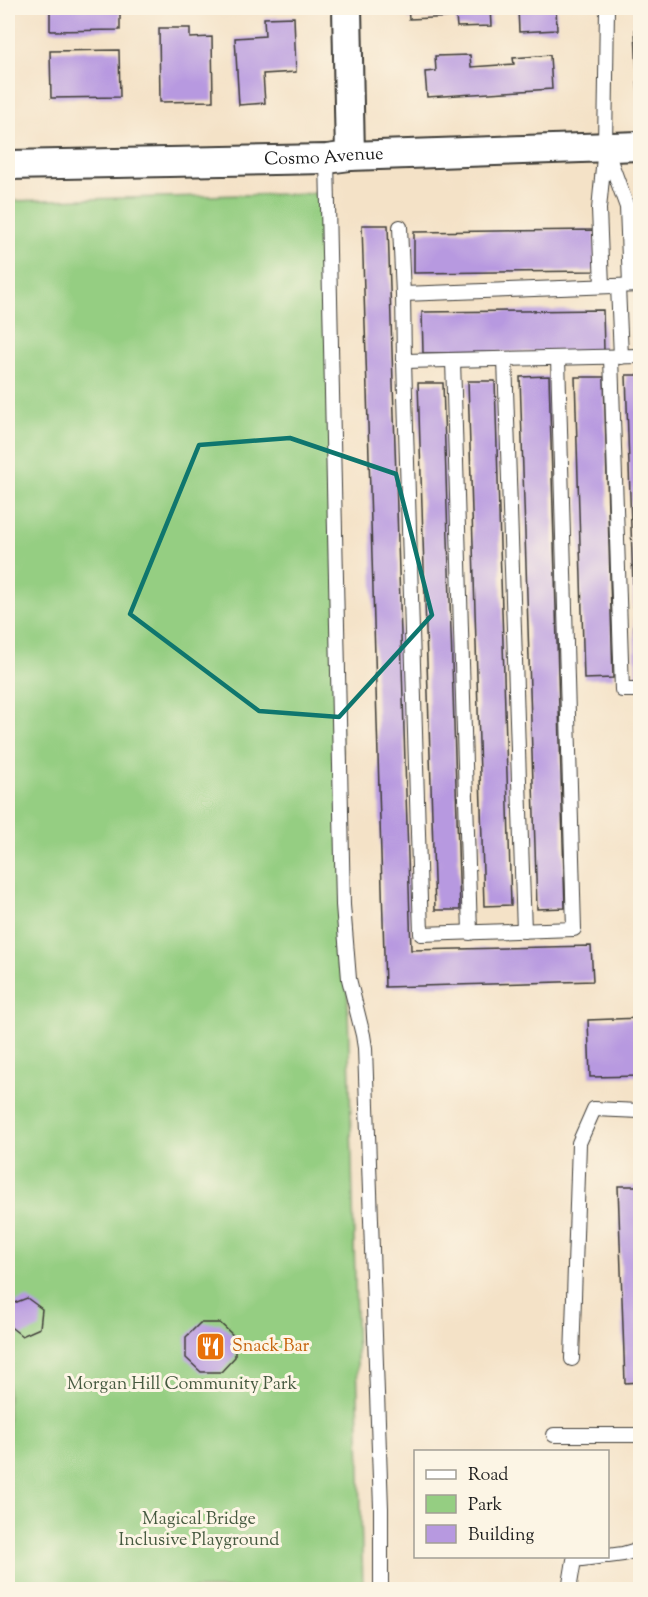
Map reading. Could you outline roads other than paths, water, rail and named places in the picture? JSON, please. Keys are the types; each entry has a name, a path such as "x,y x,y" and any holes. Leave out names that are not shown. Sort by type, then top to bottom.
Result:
{"street":[{"path":"338,158 347,8"},
{"name":"Cosmo Avenue","path":"8,165 338,158 640,146"}],"lane":[{"path":"602,286 598,208 605,147 607,8"},
{"path":"605,147 627,207 630,285 616,357 622,690 640,690"},
{"path":"338,158 343,913 349,979 363,1035 367,1084 380,1484 381,1590"},
{"path":"400,227 421,934 574,929 558,358"},
{"path":"403,294 630,285"},
{"path":"404,361 640,357"},
{"path":"505,359 524,931"},
{"path":"453,360 470,933"},
{"path":"572,1359 579,1143 594,1109 640,1111"},
{"path":"554,1435 640,1435"},
{"path":"609,1556 640,1549"},
{"path":"569,1590 574,1560 590,1558"}],"place":[{"name":"Snack Bar","path":"211,1347"}],"park label":[{"name":"Morgan Hill Community Park","path":"182,1385"},
{"name":"Magical Bridge Inclusive Playground","path":"199,1530"}]}
